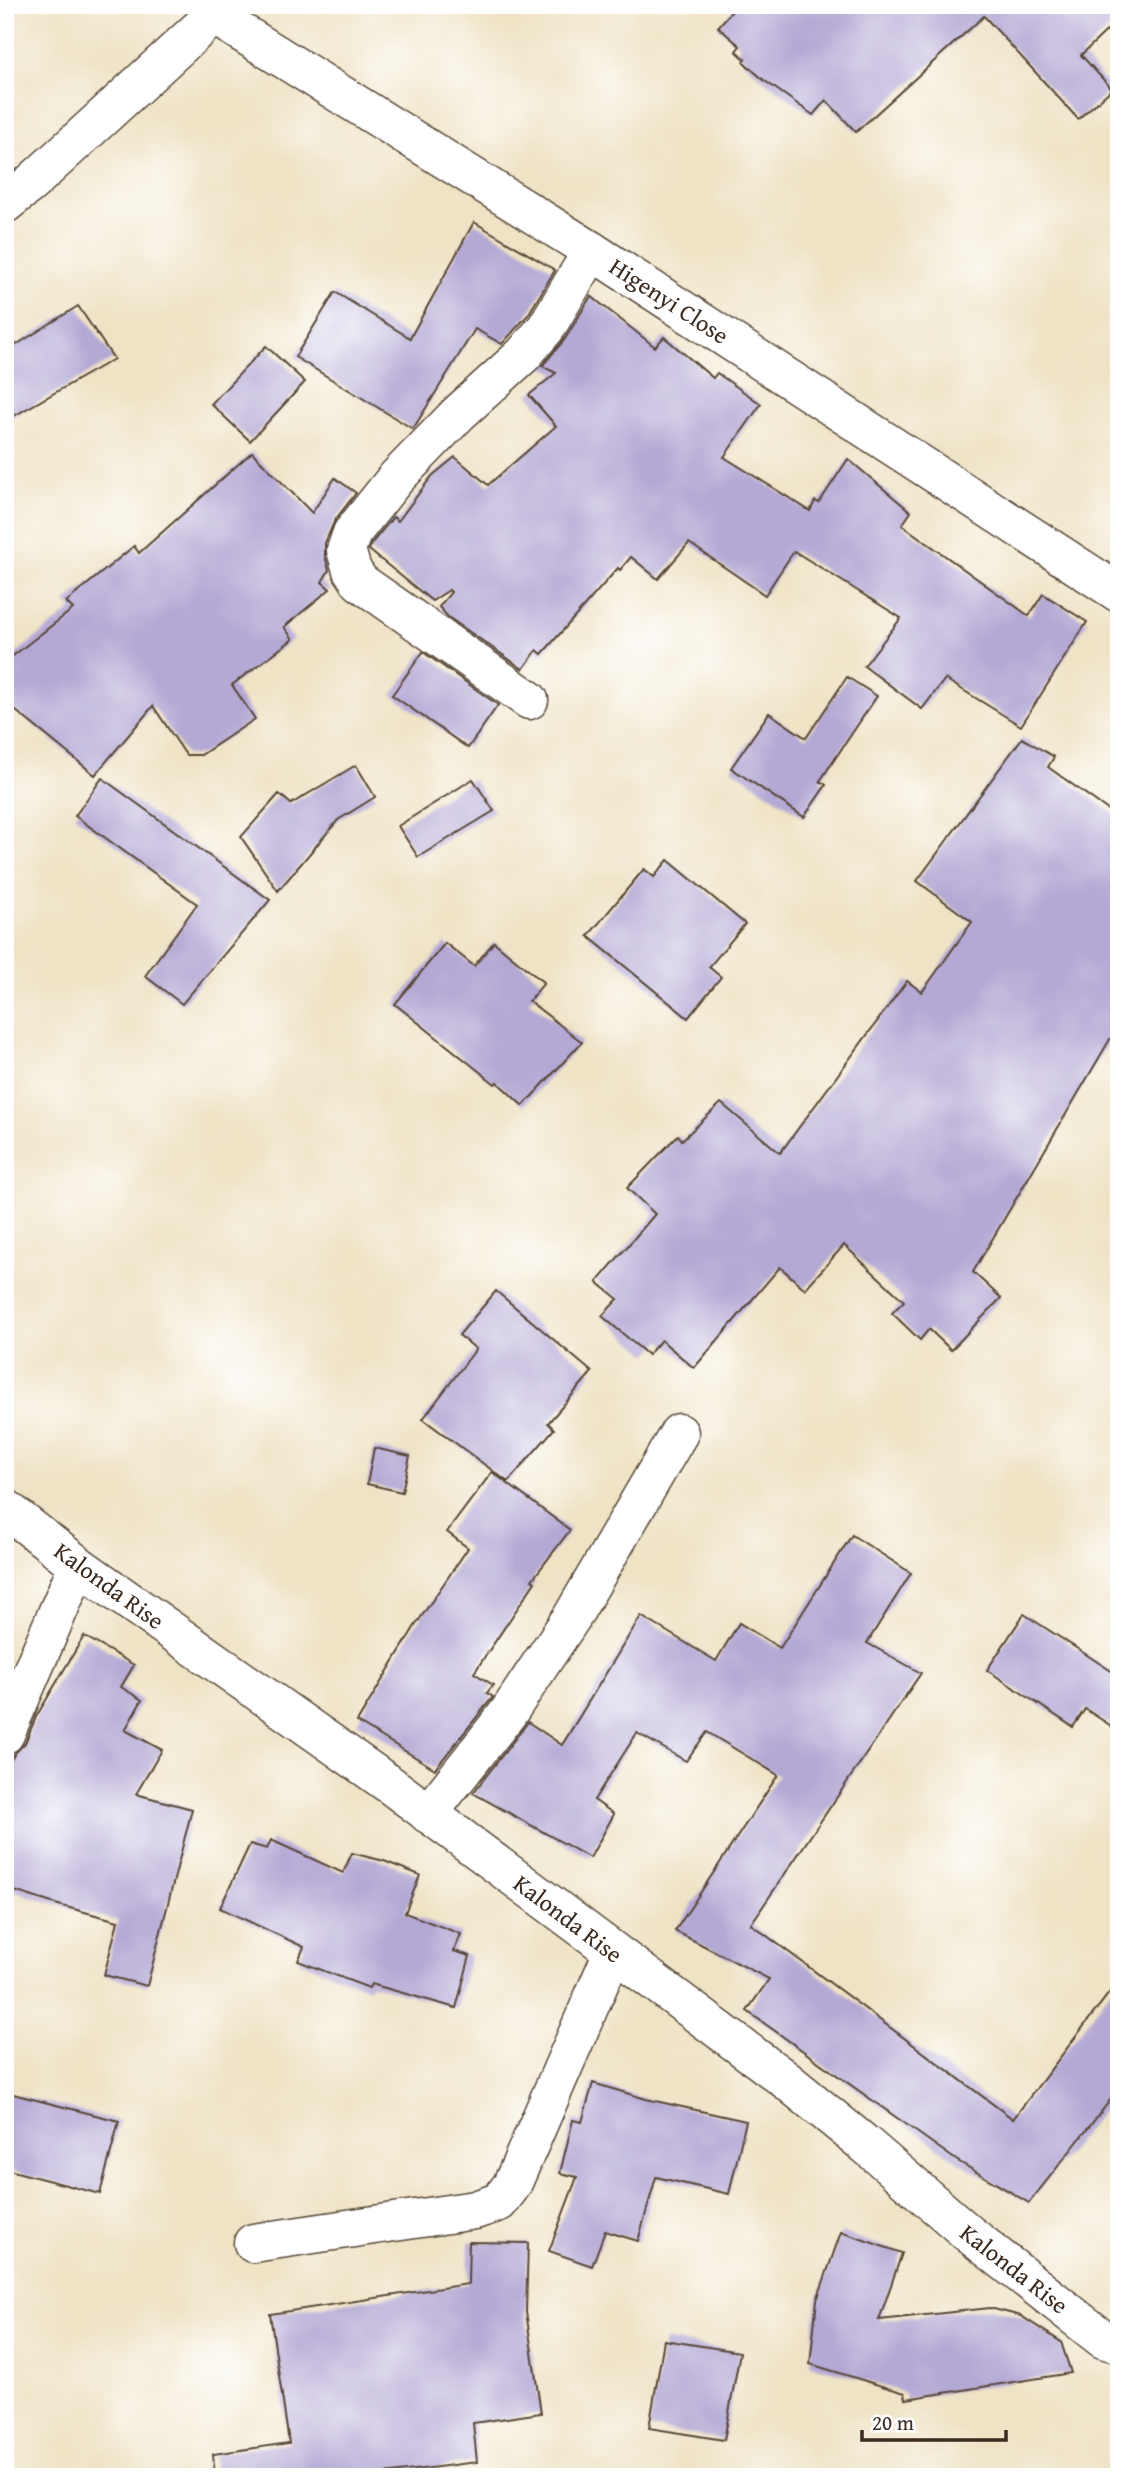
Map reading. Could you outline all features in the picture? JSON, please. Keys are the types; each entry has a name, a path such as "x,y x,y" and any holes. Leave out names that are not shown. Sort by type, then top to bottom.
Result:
{"street":[{"path":"5,204 220,11"},
{"name":"Higenyi Close","path":"220,11 1119,593"},
{"path":"529,700 360,582 352,570 346,550 352,533 396,478 459,413 523,355 546,328 592,251"},
{"path":"428,1814 508,1713 572,1616 679,1433"},
{"name":"Kalonda Rise","path":"5,1508 78,1565 428,1814 786,2080 968,2233 1092,2331 1103,2339 1119,2344"},
{"path":"5,1734 78,1565"},
{"path":"253,2243 475,2210 499,2202 512,2185 613,1952"}],"building":[{"path":"737,5 1119,5 1119,19 1081,55 1112,89 1078,119 984,16 856,132 826,100 813,115 743,62 745,59 736,51 740,46 718,27"},
{"path":"474,222 555,270 528,315 502,344 475,329 413,429 295,357 335,292 410,338"},
{"path":"591,296 655,347 664,337 713,378 717,373 761,404 724,457 810,511 815,501 819,503 848,459 911,512 902,525 1029,616 1043,594 1087,622 1021,726 945,679 922,709 864,666 901,618 794,551 765,595 689,543 658,579 631,557 620,570 618,568 542,654 537,650 523,669 448,617 439,607 451,592 449,590 432,601 369,550 393,517 398,521 432,476 455,457 488,485 556,426 529,395 556,373 542,366 565,339"},
{"path":"78,306 114,359 5,421 5,352"},
{"path":"266,346 305,382 250,441 211,404"},
{"path":"252,452 312,513 335,478 356,493 335,520 325,543 329,570 322,582 330,589 284,627 293,639 232,685 255,719 201,755 186,755 153,706 95,775 5,702 5,662 73,609 66,602 134,546 139,553"},
{"path":"423,652 498,705 468,748 392,695"},
{"path":"847,677 877,696 820,781 826,785 804,817 731,768 769,713 806,738"},
{"path":"1022,738 1054,757 1048,767 1119,818 1119,1024 973,1272 1001,1298 951,1350 929,1329 920,1340 892,1313 904,1301 844,1245 805,1289 780,1267 694,1368 661,1340 648,1355 602,1316 618,1299 597,1282 655,1214 627,1188 678,1135 682,1140 721,1103 780,1153 907,981 922,992 972,922 917,881"},
{"path":"356,765 375,797 338,820 278,891 241,837 279,794 291,804"},
{"path":"102,778 270,900 182,1004 145,976 197,904 75,816"},
{"path":"473,779 494,811 418,857 398,826"},
{"path":"668,860 745,924 709,967 721,977 688,1018 588,936 644,869 654,877"},
{"path":"494,942 544,983 529,1001 582,1042 523,1106 497,1082 495,1084 395,1004 445,943 474,966"},
{"path":"496,1291 592,1372 548,1423 554,1429 508,1482 423,1419 476,1349 459,1335"},
{"path":"374,1448 410,1456 402,1492 367,1484"},
{"path":"492,1472 570,1530 532,1580 535,1582 474,1673 493,1685 487,1693 493,1697 435,1769 357,1722 415,1626 468,1548 447,1532"},
{"path":"852,1535 911,1573 867,1643 921,1673 751,1924 1013,2119 1119,1980 1119,2089 1029,2203 956,2160 747,2011 769,1979 675,1931 778,1775 707,1732 686,1761 637,1733 594,1800 614,1814 590,1858 473,1793 528,1722 562,1745 641,1616 716,1661 739,1623 780,1648"},
{"path":"1024,1614 1119,1676 1119,1731 1085,1709 1073,1727 987,1670"},
{"path":"84,1636 134,1665 121,1687 142,1700 125,1730 162,1750 136,1794 192,1809 147,1986 104,1975 118,1921 5,1888 5,1770 25,1743 36,1717"},
{"path":"271,1840 343,1873 352,1853 384,1861 420,1875 405,1913 461,1934 454,1951 470,1956 456,2008 371,1984 369,1988 298,1961 304,1947 220,1908 250,1844 267,1849"},
{"path":"593,2083 646,2099 746,2121 729,2194 656,2177 638,2241 605,2231 592,2266 549,2251 577,2177 560,2173 573,2120 582,2122"},
{"path":"5,2092 119,2121 100,2194 5,2169"},
{"path":"841,2232 902,2253 879,2320 990,2308 1021,2316 1061,2342 1071,2373 906,2399 905,2393 810,2364 817,2300"},
{"path":"469,2242 528,2243 526,2312 541,2413 473,2423 477,2462 360,2477 215,2477 213,2454 289,2443 270,2314 468,2284"},
{"path":"664,2340 740,2352 724,2440 649,2428"}]}
